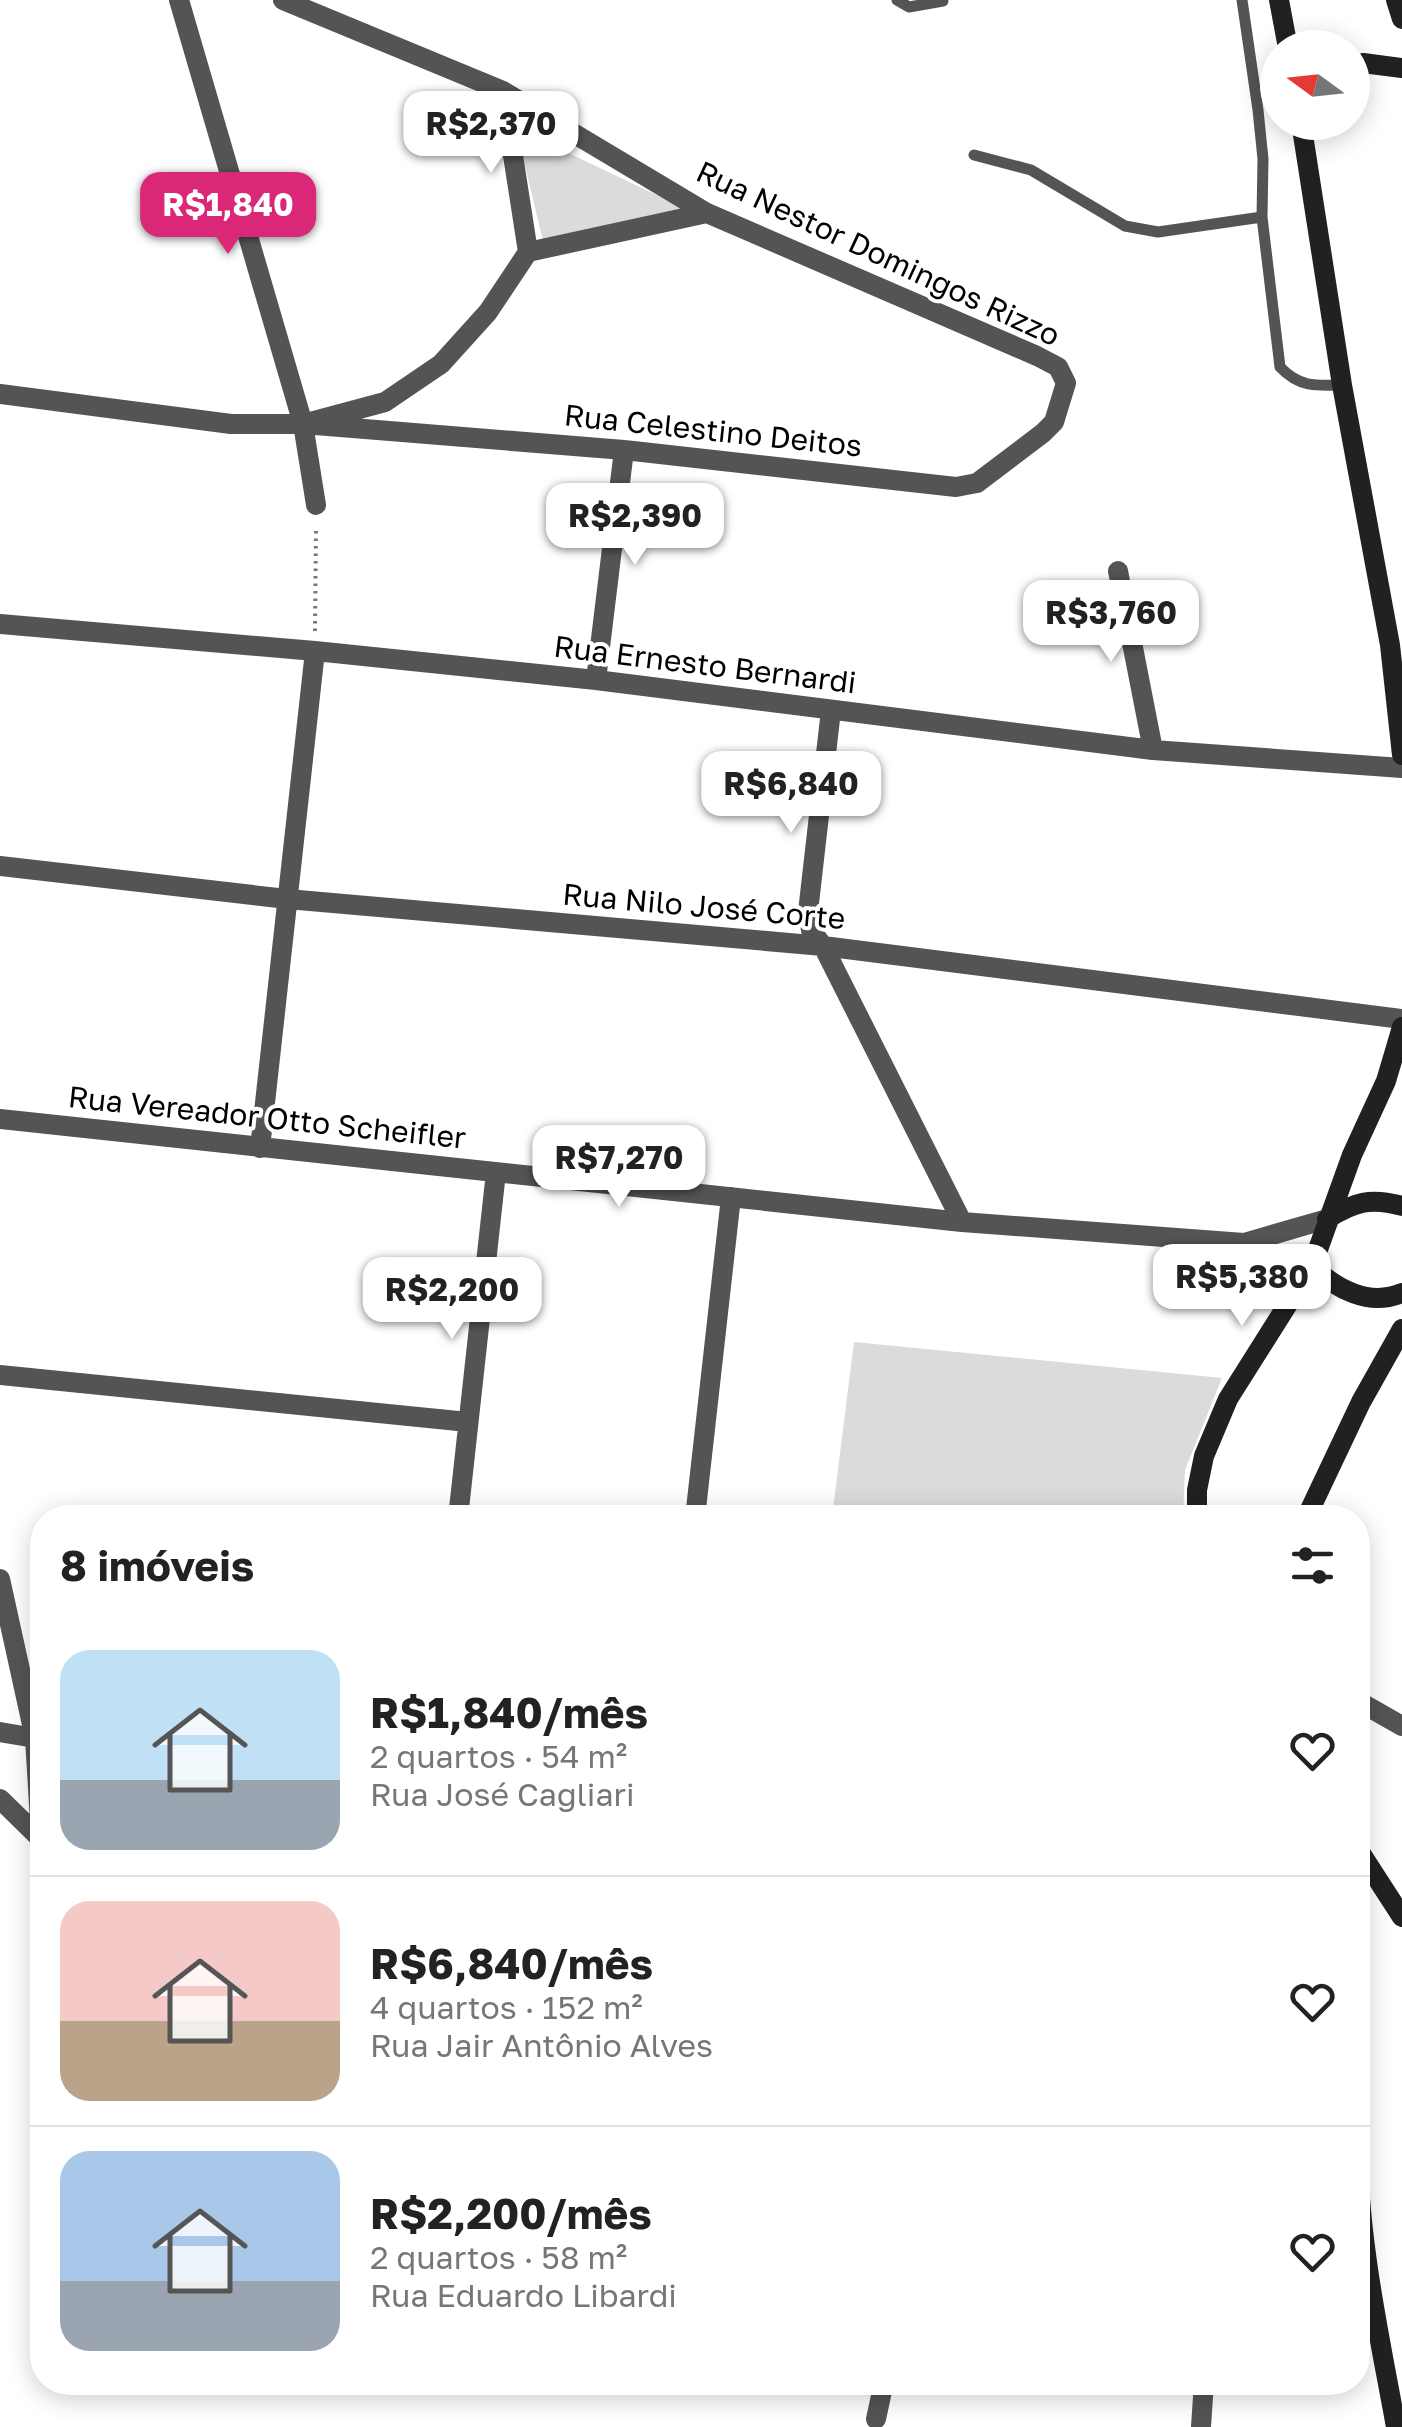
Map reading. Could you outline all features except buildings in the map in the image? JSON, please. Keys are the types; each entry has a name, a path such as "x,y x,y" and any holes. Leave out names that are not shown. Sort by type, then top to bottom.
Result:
{"street":[{"path":"179,0 303,424 316,505"},
{"name":"Rua Nestor Domingos Rizzo","path":"283,0 503,92 706,213 1037,356 1058,367 1066,383"},
{"path":"1279,0 1285,30"},
{"path":"1396,0 1402,19"},
{"path":"1370,63 1402,68"},
{"path":"503,92 528,252 706,213"},
{"path":"1304,140 1342,385 1396,649 1402,755"},
{"name":"Rua Celestino Deitos","path":"303,424 385,402 441,364 488,312 528,252"},
{"name":"Rua Celestino Deitos","path":"0,394 232,424 303,424 624,450 956,487 977,483 1043,433 1054,422 1066,383"},
{"path":"596,680 624,450"},
{"path":"1118,571 1153,750"},
{"name":"Rua Ernesto Bernardi","path":"0,624 596,680 1153,750 1402,768"},
{"path":"260,1148 315,651"},
{"path":"830,710 808,912 812,930 962,1222"},
{"name":"Rua Nilo José Corte","path":"0,866 287,900 823,946 1402,1019"},
{"path":"1197,1505 1204,1456 1228,1398 1312,1266 1327,1219 1386,1081 1402,1027"},
{"name":"Rua Vereador Otto Scheifler","path":"0,1119 962,1222 1244,1243 1312,1266 1330,1281 1361,1297 1390,1298 1402,1294"},
{"path":"459,1505 496,1172"},
{"path":"697,1505 731,1196"},
{"name":"Rua Vereador Otto Scheifler","path":"1244,1243 1327,1219 1366,1200 1402,1206"},
{"path":"1312,1505 1361,1402 1402,1329"},
{"path":"0,1375 468,1422"},
{"path":"0,1580 30,1715"},
{"path":"1370,1708 1402,1726"},
{"path":"0,1732 30,1737"},
{"path":"0,1799 30,1828"},
{"path":"1370,1868 1402,1917"},
{"path":"1370,2262 1396,2427"},
{"path":"876,2418 881,2395"},
{"path":"1201,2427 1203,2395"}],"lane":[{"path":"897,0 909,7 943,1"},
{"path":"1242,0 1260,126 1262,217 1280,367 1293,380 1309,386 1342,385"},
{"path":"974,155 1030,170 1125,226 1158,232 1262,217"}],"path":[{"path":"315,651 316,505"}],"shaded area":[{"path":"516,128 686,209 543,241"},
{"path":"854,1342 1222,1378 1185,1470 1184,1505 834,1505"}]}
